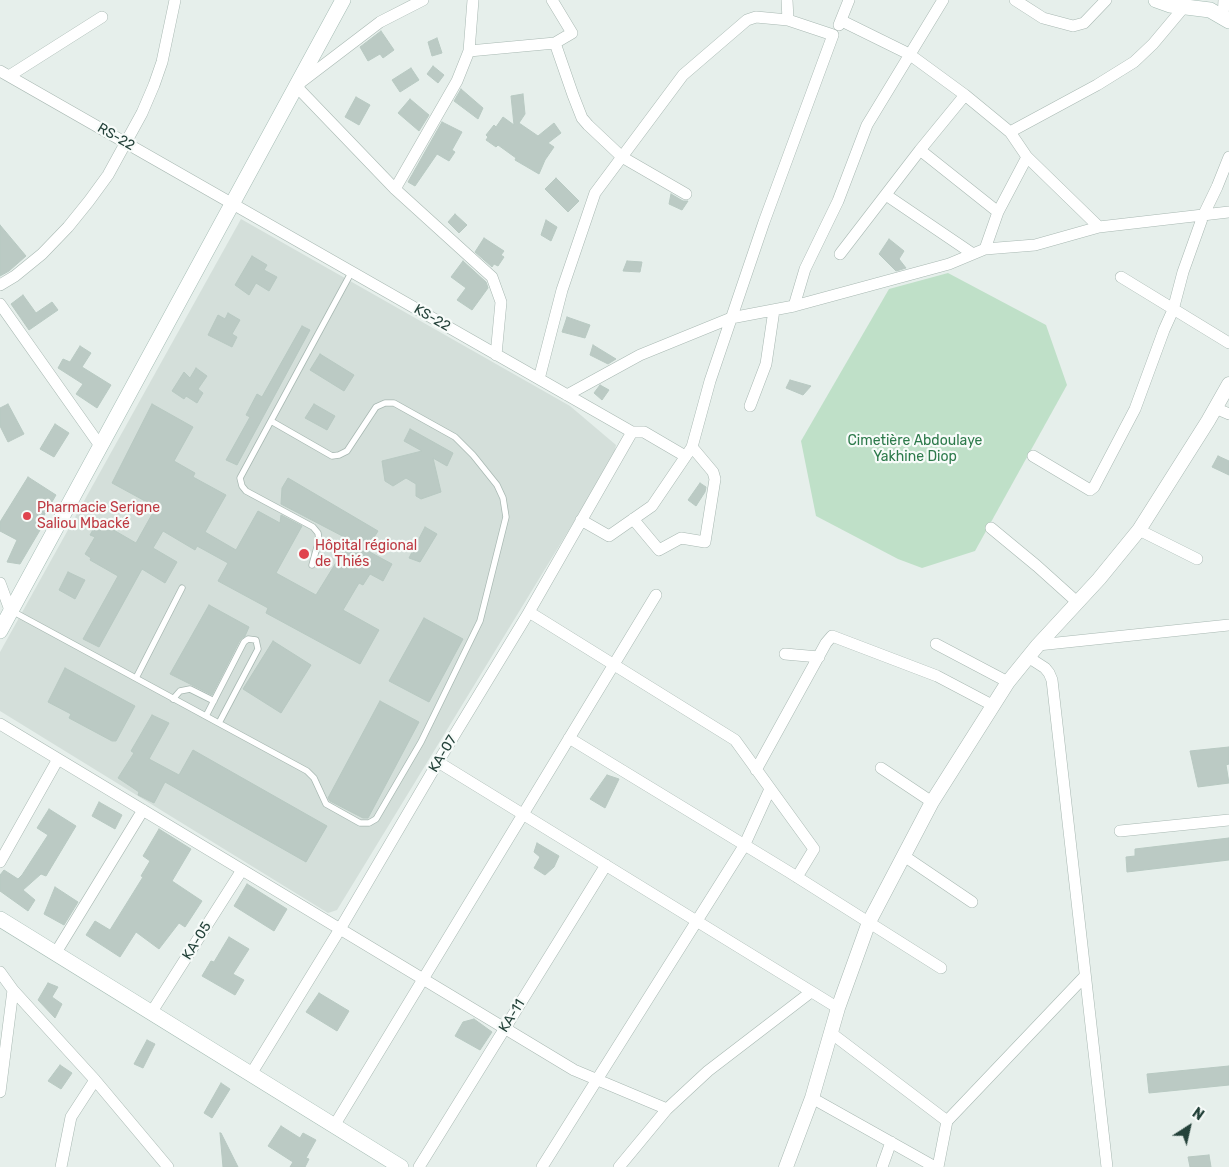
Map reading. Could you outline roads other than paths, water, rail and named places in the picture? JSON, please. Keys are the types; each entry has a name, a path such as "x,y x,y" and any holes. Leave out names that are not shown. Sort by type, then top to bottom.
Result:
{"main road":[{"path":"0,631 343,0"},
{"path":"1156,0 1170,5 1216,12"},
{"path":"0,919 401,1167"}],"street":[{"path":"0,285 15,276 42,254 68,227 103,181 142,113 157,78 175,0"},
{"path":"423,0 380,22 296,86 395,189 492,277 501,302 496,355"},
{"path":"395,189 457,81 468,51 474,0"},
{"path":"468,51 555,43 572,34 552,0"},
{"path":"787,0 788,20"},
{"path":"581,520 609,536 652,506 688,451 764,222 833,35 842,21 849,0"},
{"path":"794,306 805,269 838,201 867,125 943,0"},
{"path":"1015,0 1043,18 1072,26 1084,23 1106,0"},
{"path":"1216,12 1224,0"},
{"path":"1010,132 1097,85 1134,62 1153,44 1184,7"},
{"path":"4,74 102,17"},
{"path":"539,380 562,290 594,193 683,74 747,20 756,17 788,20 833,35"},
{"path":"842,21 909,54 965,95 1010,132 1027,157 1099,227"},
{"path":"555,43 582,118 588,125 622,157 686,194"},
{"name":"RS-22","path":"4,74 126,142 232,205"},
{"path":"840,254 965,95"},
{"path":"920,150 998,212"},
{"path":"985,249 998,212 1027,157"},
{"path":"1033,456 1092,490 1135,409 1173,310 1183,272 1203,216 1229,157"},
{"path":"886,194 973,254"},
{"name":"KS-22","path":"232,205 632,432 644,432 688,451 713,472 715,479 705,542 681,538 659,550 633,519"},
{"path":"566,395 640,355 731,318 794,306 949,264 985,249 1035,245 1099,227 1229,212"},
{"path":"1120,278 1229,344"},
{"path":"0,304 101,447"},
{"path":"750,406 766,364 774,310"},
{"path":"786,1167 812,1098 838,1008 869,922 932,802 1008,682 1139,530 1229,384"},
{"path":"1215,408 1229,414"},
{"name":"KA-07","path":"251,1074 529,612 632,432"},
{"path":"991,528 1077,602"},
{"path":"1139,530 1197,558"},
{"path":"0,583 10,610"},
{"path":"334,1126 656,595"},
{"path":"529,612 735,740 814,849 797,877"},
{"path":"1038,645 1229,625"},
{"path":"756,770 820,657 826,642 832,636 936,676 992,705"},
{"path":"936,644 1008,682"},
{"path":"785,654 820,657"},
{"path":"1028,657 1044,668 1052,680 1107,1167"},
{"path":"0,724 574,1070 667,1109"},
{"path":"569,738 797,877 941,968"},
{"path":"0,862 58,759"},
{"path":"438,762 838,1008"},
{"path":"881,768 932,802"},
{"path":"542,1167 744,846 770,789"},
{"path":"55,954 143,810"},
{"path":"1120,831 1229,820"},
{"path":"904,856 972,902"},
{"name":"KA-11","path":"419,1167 606,865"},
{"name":"KA-05","path":"152,1013 242,870"},
{"path":"0,972 13,990 95,1080 168,1167"},
{"path":"812,1098 936,1167 947,1121 1085,976"},
{"path":"0,1091 13,990"},
{"path":"619,1167 667,1109 708,1071 811,992"},
{"path":"831,1032 947,1121"},
{"path":"61,1167 71,1117 95,1080"},
{"path":"882,1167 891,1142"}],"lane":[{"path":"312,565 319,540 318,533 313,527 246,491 242,486 240,478 352,272"},
{"path":"10,610 307,771 314,778 326,804 360,823 369,823 376,819 422,742 480,621 506,517 503,498 497,485 473,454 455,437 394,403 385,403 376,407 347,451 340,455 332,456 271,421"},
{"path":"136,678 182,588"},
{"path":"206,716 244,642 248,639 256,640 258,649 219,723"},
{"path":"173,699 180,691 190,689 214,701"}],"place":[{"name":"Pharmacie Serigne Saliou Mbacké","path":"27,516"},
{"name":"Hôpital régional de Thiés","path":"304,554"}],"park label":[{"name":"Cimetière Abdoulaye Yakhine Diop","path":"915,450"}]}
